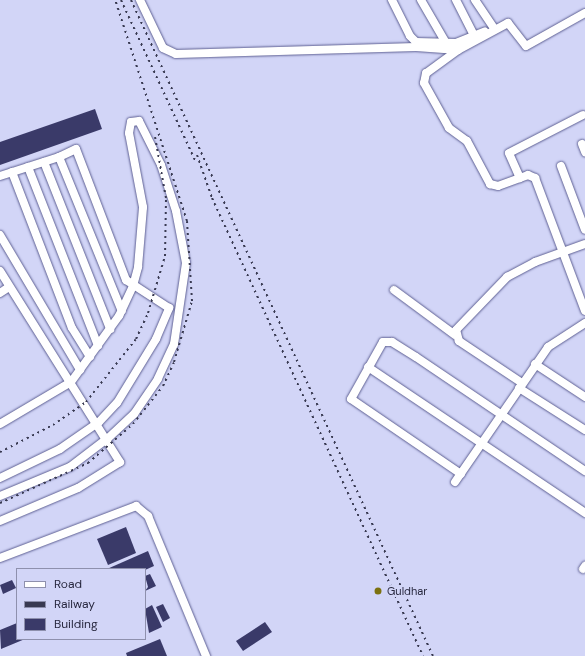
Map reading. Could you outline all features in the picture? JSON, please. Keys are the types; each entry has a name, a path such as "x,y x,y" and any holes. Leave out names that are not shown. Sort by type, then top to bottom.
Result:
{"street":[{"path":"140,0 163,48 170,54 416,47 458,50"},
{"path":"392,0 412,39 446,43 458,42 473,34 510,24 526,46 585,13"},
{"path":"421,0 446,43"},
{"path":"456,0 473,34"},
{"path":"475,0 491,30"},
{"path":"491,30 458,50 426,73 424,83 449,128 467,142 490,184 498,186 528,175 537,180 585,311"},
{"path":"520,178 509,153 583,115"},
{"path":"0,424 72,382 122,311 134,286 138,268 142,207 128,133 131,122 139,121 161,166 176,211 186,263 179,323 158,379 134,414 108,438 70,467 0,496"},
{"path":"582,144 585,152"},
{"path":"0,176 59,157 76,149 126,280 169,308 156,339 117,403 99,422 60,449 0,478"},
{"path":"59,157 122,311"},
{"path":"44,162 110,329"},
{"path":"561,166 585,230"},
{"path":"28,167 98,346"},
{"path":"12,172 72,328 90,357"},
{"path":"0,235 80,370"},
{"path":"455,335 456,330 502,280 535,262 585,244"},
{"path":"0,521 78,488 120,462 99,422 1,274"},
{"path":"0,293 9,287"},
{"path":"394,290 520,385 585,430"},
{"path":"455,482 520,385 553,341 585,323"},
{"path":"461,474 351,399 383,342 388,341 585,471"},
{"path":"535,364 585,397"},
{"path":"368,367 585,513"},
{"path":"0,558 136,506 148,516 206,656"}],"building":[{"path":"95,109 102,129 0,165 0,142"},
{"path":"126,527 136,553 108,565 97,539"},
{"path":"148,551 154,566 146,570 146,568 109,568"},
{"path":"150,574 156,586 146,591 148,587 146,576"},
{"path":"12,580 16,588 3,594 0,585"},
{"path":"163,604 170,618 163,622 156,607"},
{"path":"152,605 162,627 149,633 146,615 146,608"},
{"path":"265,622 272,632 243,651 236,641"},
{"path":"16,623 16,640 23,640 1,649 0,630"},
{"path":"160,639 167,656 127,656 126,653"}],"railway":[{"path":"0,503 88,463 133,424 163,386 174,362 192,301 187,221 115,0"},
{"path":"121,0 196,162"},
{"path":"131,0 433,656"},
{"path":"0,452 53,425 86,402 136,339 148,313 165,256 166,198 155,137"},
{"path":"197,155 212,198 423,656"}],"place":[{"name":"Guldhar","path":"378,591"}]}
